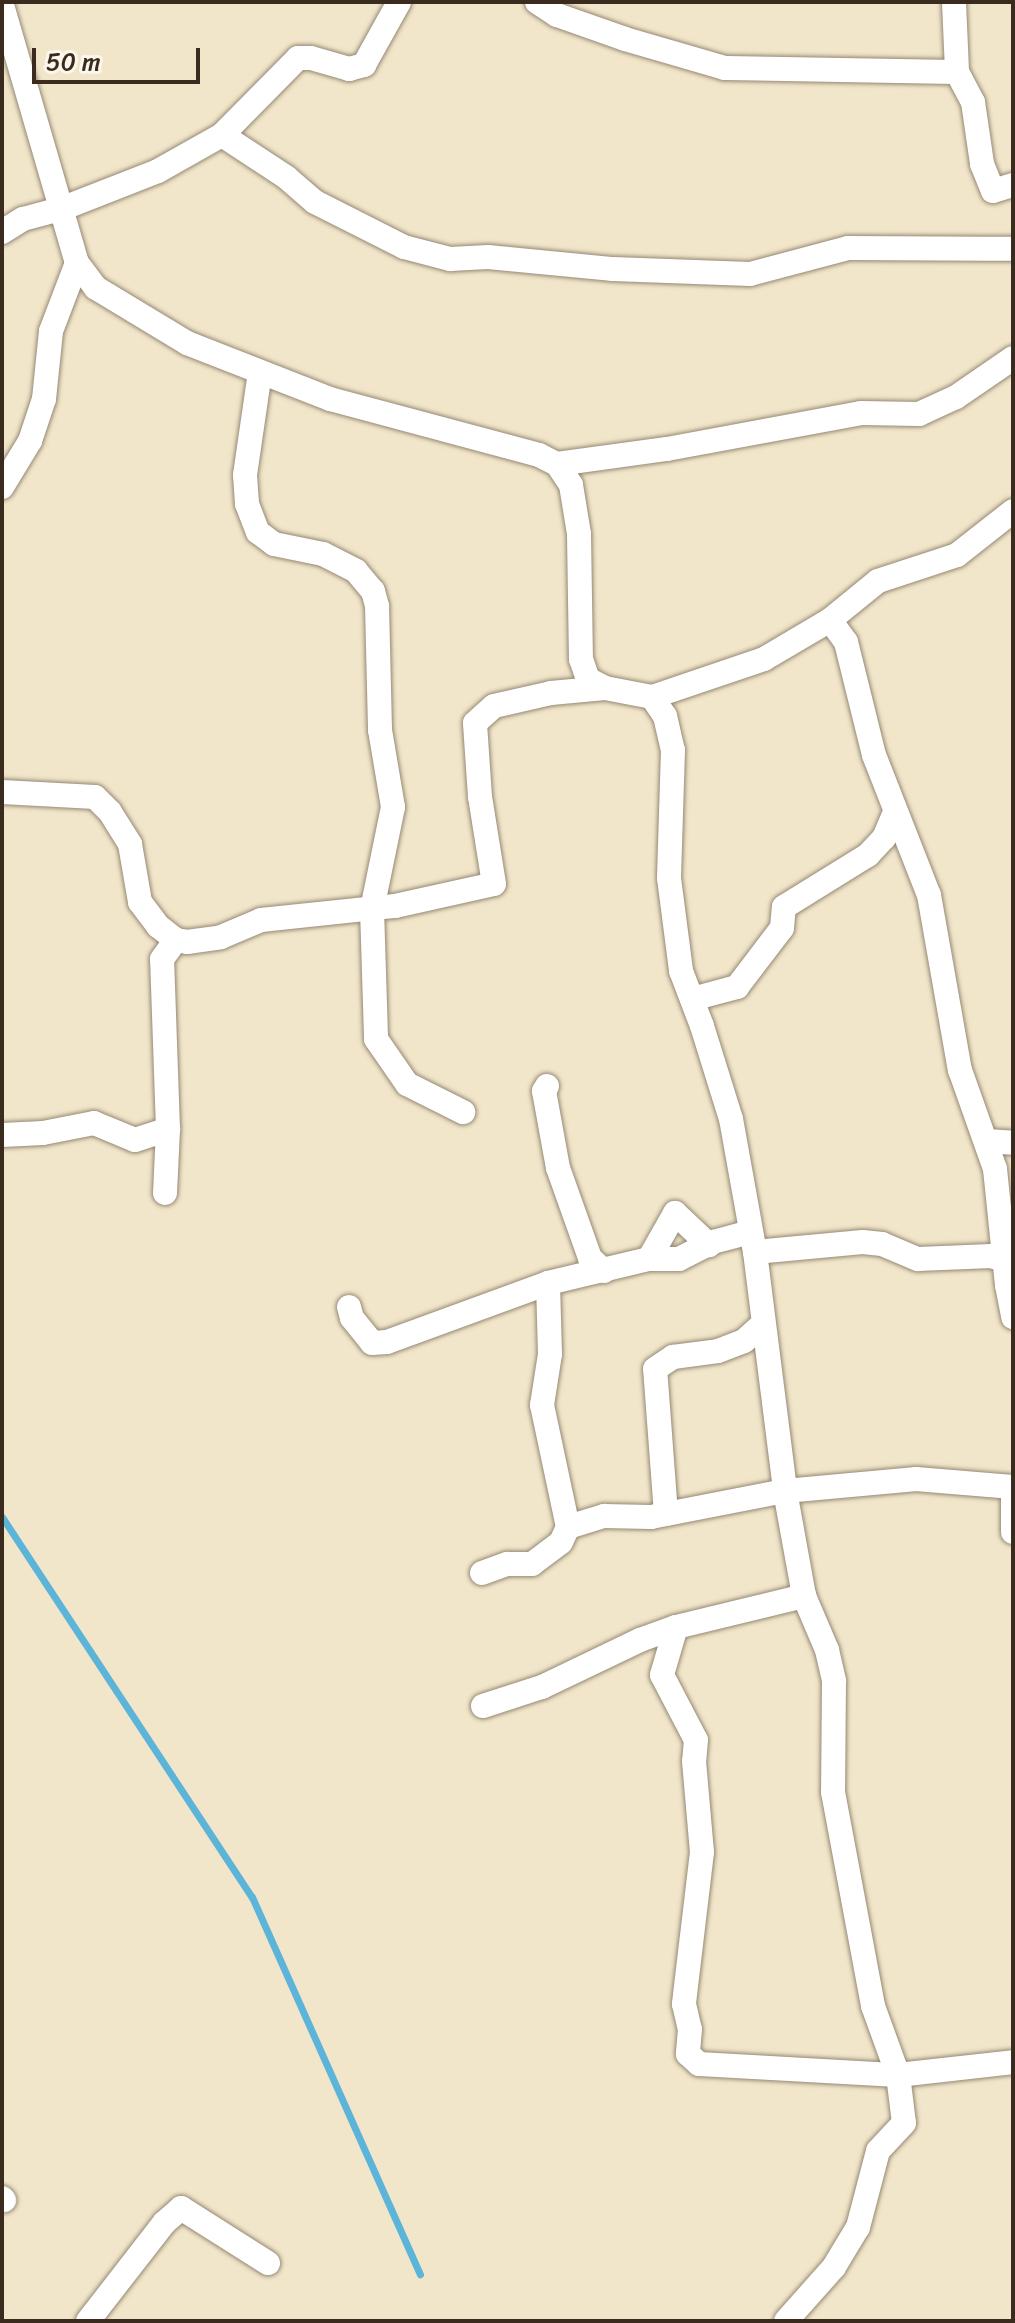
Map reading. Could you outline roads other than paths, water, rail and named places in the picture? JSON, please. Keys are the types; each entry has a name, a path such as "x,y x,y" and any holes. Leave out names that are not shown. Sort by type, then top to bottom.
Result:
{"street":[{"path":"2,232 23,219 61,209 158,171 222,135 298,58 311,58 349,69 364,65 399,2"},
{"path":"537,2 557,15 625,39 725,68 957,72"},
{"path":"954,2 957,72 973,102 982,164 993,191 1013,185"},
{"path":"2,5 77,263 96,288 187,343 330,399 539,455 557,464 571,485 579,534 581,659 588,679 605,688"},
{"path":"222,135 286,177 315,202 404,247 450,259 488,257 613,269 750,274 848,248 1013,249"},
{"path":"2,487 30,441 44,399 51,331 77,263"},
{"path":"557,464 667,449 861,413 919,414 956,397 1013,358"},
{"path":"260,372 245,475 247,504 258,532 274,544 323,554 356,571 373,591 380,730 393,807 372,909 376,1039 407,1084 463,1112"},
{"path":"2,792 95,797 110,812 130,844 140,902 158,926 176,940 187,942 221,937 261,920 372,909 494,884 480,797 475,723 494,706 551,693 605,688 652,697 764,659 830,620 878,581 957,555 1013,511"},
{"path":"830,620 846,642 874,755 929,895 960,1070 995,1169 998,1227 1009,1276 1013,1317"},
{"path":"652,697 665,716 673,750 669,878 681,971 731,1119 753,1242 785,1491 804,1596 827,1650 834,1681 833,1792 873,2006 898,2075 904,2123 878,2151 858,2227 834,2267 786,2321"},
{"path":"692,999 737,987 782,928 784,907 868,855 884,838 895,812"},
{"path":"165,1193 168,1129 162,959 176,940"},
{"path":"547,1086 544,1091 558,1168 590,1258 604,1271"},
{"path":"2,1135 43,1133 94,1123 135,1140 168,1129"},
{"path":"987,1141 1013,1143"},
{"path":"649,1259 675,1213 709,1245"},
{"path":"349,1307 352,1318 372,1343 387,1342 548,1283 649,1259 679,1259 709,1245 753,1242 863,1242 882,1244 918,1259 991,1256 1009,1276"},
{"path":"482,1573 507,1564 532,1564 561,1542 568,1527 542,1405 550,1354 548,1283"},
{"path":"666,1514 655,1369 673,1357 718,1351 744,1341 763,1324"},
{"path":"568,1527 604,1516 666,1514 785,1491 916,1479 1013,1487"},
{"path":"1013,1495 1013,1532"},
{"path":"483,1706 542,1687 640,1640 676,1627 804,1596"},
{"path":"676,1627 662,1675 696,1740 694,1761 702,1852 684,2004 690,2029 688,2054 699,2064 898,2075 1013,2062"},
{"path":"88,2321 164,2223 181,2208 268,2263"}],"waterway":[{"path":"2,1517 252,1897 420,2274"}]}
